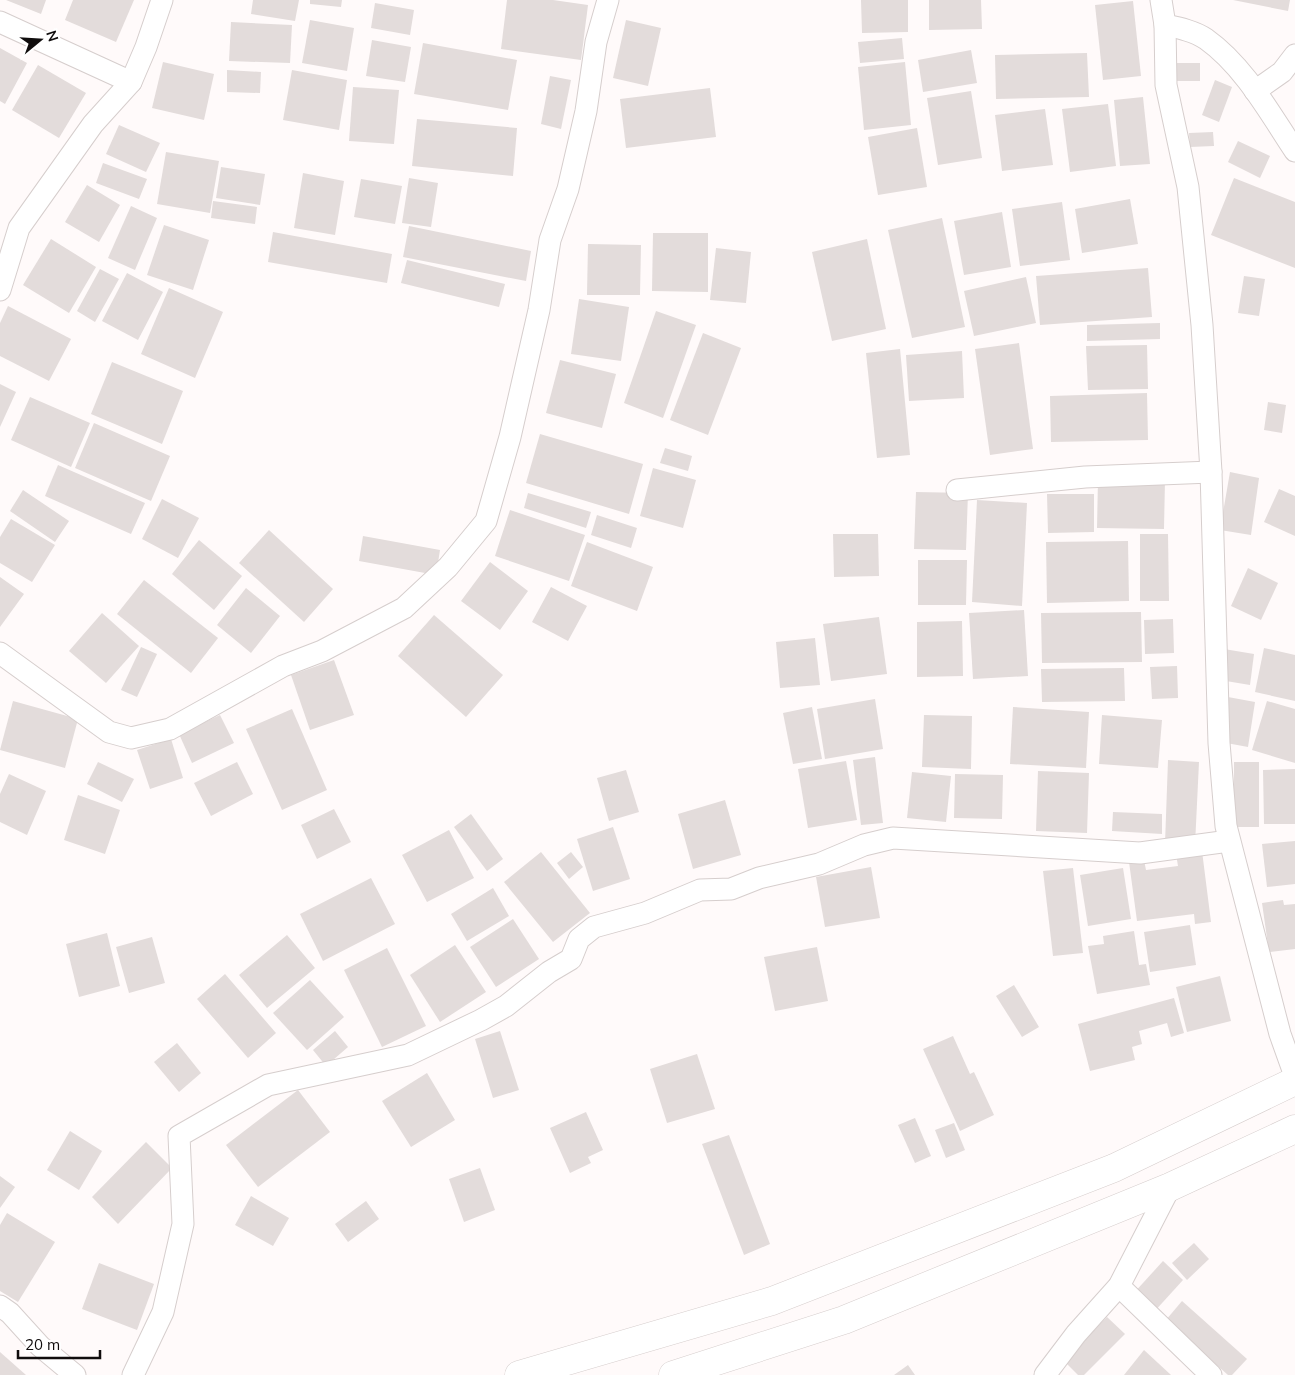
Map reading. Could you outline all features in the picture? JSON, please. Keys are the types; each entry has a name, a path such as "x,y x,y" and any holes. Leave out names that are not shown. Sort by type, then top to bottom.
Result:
{"main road":[{"path":"520,1375 772,1301 1114,1168 1295,1081"},
{"path":"673,1375 844,1320 1170,1187 1295,1129"}],"street":[{"path":"0,290 19,228 93,124 131,82 146,48 162,0"},
{"path":"0,653 109,732 131,738 170,729 283,666 322,651 404,608 448,567 486,521 510,437 539,310 550,240 568,189 586,110 596,42 608,0"},
{"path":"1162,0 1166,25 1166,85 1188,187 1202,325 1211,472 1219,743 1229,841 1280,1034 1295,1076"},
{"path":"0,22 131,82"},
{"path":"1166,25 1183,29 1205,38 1233,64 1255,91 1295,150"},
{"path":"1255,91 1282,72 1295,55"},
{"path":"957,490 1085,477 1211,472"},
{"path":"133,1375 163,1312 183,1224 179,1136 268,1085 408,1055 481,1020 506,1006 549,972 571,959 579,939 594,927 645,913 700,890 732,889 759,878 819,864 864,845 893,838 1140,853 1229,841"},
{"path":"1045,1375 1076,1334 1119,1286 1170,1187"},
{"path":"1119,1286 1211,1375"},
{"path":"0,1306 40,1346 75,1375"}],"building":[{"path":"6,0 46,0 41,14"},
{"path":"73,0 134,0 116,42 65,20"},
{"path":"253,0 299,0 295,21 251,14"},
{"path":"310,0 342,0 341,7 310,4"},
{"path":"507,0 553,0 588,5 581,60 501,49"},
{"path":"861,0 908,0 908,32 862,33"},
{"path":"929,0 981,0 982,29 929,30"},
{"path":"1233,0 1290,0 1288,11"},
{"path":"1133,1 1141,76 1103,80 1095,5"},
{"path":"375,3 414,10 410,35 371,28"},
{"path":"310,20 354,28 347,71 302,63"},
{"path":"626,20 661,28 648,86 613,78"},
{"path":"231,22 292,25 290,63 229,61"},
{"path":"902,38 904,59 860,63 858,42"},
{"path":"372,40 411,47 405,82 366,76"},
{"path":"423,43 517,60 508,110 414,94"},
{"path":"0,48 27,63 5,104 0,101"},
{"path":"971,50 977,83 923,92 918,60"},
{"path":"1087,53 1089,97 996,99 995,55"},
{"path":"163,62 214,74 204,120 152,108"},
{"path":"905,62 911,125 864,130 858,67"},
{"path":"1173,63 1200,63 1200,81 1173,81"},
{"path":"38,65 86,93 59,138 12,110"},
{"path":"227,70 261,72 260,93 227,92"},
{"path":"292,70 347,80 339,130 283,120"},
{"path":"550,76 571,80 561,129 541,124"},
{"path":"1215,80 1232,87 1219,122 1202,115"},
{"path":"353,87 399,90 394,144 349,141"},
{"path":"710,88 716,137 626,148 620,99"},
{"path":"971,91 982,158 938,165 927,98"},
{"path":"1143,97 1150,164 1120,166 1114,100"},
{"path":"1108,104 1116,166 1070,172 1062,109"},
{"path":"1045,109 1053,165 1002,171 995,115"},
{"path":"417,119 517,128 513,176 412,166"},
{"path":"119,125 160,143 146,172 106,154"},
{"path":"917,128 927,187 878,195 868,137"},
{"path":"1213,132 1214,146 1190,147 1189,133"},
{"path":"1238,141 1270,156 1260,178 1228,162"},
{"path":"166,152 219,161 210,213 157,204"},
{"path":"103,163 147,179 139,199 96,183"},
{"path":"221,167 265,174 260,205 216,198"},
{"path":"303,173 344,181 335,235 294,228"},
{"path":"409,178 438,183 431,227 402,223"},
{"path":"1234,178 1295,202 1295,268 1211,235"},
{"path":"361,179 402,186 395,224 354,217"},
{"path":"87,185 120,205 99,242 65,222"},
{"path":"1130,199 1138,244 1082,253 1075,209"},
{"path":"213,201 257,207 255,224 211,218"},
{"path":"1062,202 1070,260 1020,266 1012,209"},
{"path":"131,206 157,218 135,270 108,258"},
{"path":"1002,212 1011,267 964,275 954,221"},
{"path":"942,218 965,327 912,338 888,230"},
{"path":"164,225 209,240 193,290 147,275"},
{"path":"409,226 531,251 526,281 403,257"},
{"path":"273,232 392,254 387,283 268,262"},
{"path":"653,233 708,233 708,292 652,291"},
{"path":"51,239 96,267 69,313 23,285"},
{"path":"867,239 886,329 832,341 812,252"},
{"path":"588,244 641,245 640,295 587,295"},
{"path":"716,248 751,252 746,303 710,300"},
{"path":"407,260 505,284 499,307 401,283"},
{"path":"1148,268 1152,317 1040,325 1036,276"},
{"path":"100,269 119,279 95,322 77,311"},
{"path":"127,273 163,292 138,340 102,321"},
{"path":"1244,276 1265,279 1259,316 1238,313"},
{"path":"1026,277 1036,323 974,336 964,291"},
{"path":"169,288 223,312 195,378 141,354"},
{"path":"579,299 629,307 621,361 571,354"},
{"path":"8,306 71,339 49,381 0,356 0,323"},
{"path":"656,311 696,325 663,418 624,403"},
{"path":"1160,323 1160,339 1087,341 1087,325"},
{"path":"703,333 741,348 708,435 670,420"},
{"path":"1019,343 1033,449 990,455 975,349"},
{"path":"1147,345 1148,389 1088,390 1086,346"},
{"path":"900,349 910,455 877,458 866,353"},
{"path":"962,351 964,398 909,401 906,355"},
{"path":"560,360 616,374 602,428 546,413"},
{"path":"112,362 183,391 162,444 91,414"},
{"path":"0,384 16,392 0,427"},
{"path":"1147,393 1148,440 1051,442 1050,396"},
{"path":"30,397 90,423 71,467 11,440"},
{"path":"1268,402 1286,405 1282,433 1264,430"},
{"path":"94,423 170,456 151,501 75,468"},
{"path":"540,434 643,464 629,514 526,483"},
{"path":"665,448 692,456 688,471 660,463"},
{"path":"58,465 145,503 131,534 45,496"},
{"path":"653,468 696,480 683,528 640,516"},
{"path":"1230,472 1259,478 1251,535 1220,530"},
{"path":"1098,479 1165,480 1164,529 1097,528"},
{"path":"1279,489 1295,496 1295,536 1264,522"},
{"path":"23,490 69,521 55,542 10,511"},
{"path":"916,492 968,493 966,550 914,549"},
{"path":"528,493 591,512 586,528 524,508"},
{"path":"1047,494 1094,494 1094,532 1048,533"},
{"path":"162,499 199,518 178,558 142,539"},
{"path":"977,500 1027,503 1022,606 972,602"},
{"path":"510,510 585,535 569,581 495,556"},
{"path":"597,515 637,528 631,548 591,535"},
{"path":"11,519 55,545 32,582 0,563 0,537"},
{"path":"269,530 333,589 304,622 239,563"},
{"path":"833,534 878,534 879,576 834,577"},
{"path":"1140,534 1168,534 1169,601 1140,601"},
{"path":"363,536 440,550 436,575 359,561"},
{"path":"199,540 242,576 214,610 172,574"},
{"path":"1128,541 1129,601 1047,603 1046,542"},
{"path":"587,542 653,567 637,611 571,586"},
{"path":"918,560 967,560 966,605 918,605"},
{"path":"490,562 528,591 500,630 461,601"},
{"path":"1248,568 1278,583 1261,620 1231,606"},
{"path":"0,577 24,594 0,627"},
{"path":"144,580 218,638 191,673 117,614"},
{"path":"551,587 587,606 568,641 532,622"},
{"path":"246,588 280,616 251,653 217,625"},
{"path":"1024,610 1028,676 973,679 969,613"},
{"path":"1141,612 1142,662 1042,663 1041,613"},
{"path":"102,613 139,646 106,683 69,651"},
{"path":"434,615 503,675 466,717 398,656"},
{"path":"879,617 887,674 831,681 823,624"},
{"path":"1173,619 1174,653 1145,654 1144,620"},
{"path":"962,621 963,676 917,677 917,622"},
{"path":"815,638 820,685 780,688 776,642"},
{"path":"141,647 157,654 137,697 121,690"},
{"path":"1264,648 1295,655 1295,701 1255,692"},
{"path":"1224,649 1254,654 1250,685 1220,680"},
{"path":"334,660 354,715 310,730 291,675"},
{"path":"1177,666 1178,698 1152,699 1150,667"},
{"path":"1124,668 1125,701 1042,702 1041,669"},
{"path":"1228,697 1255,702 1248,747 1221,742"},
{"path":"875,699 883,749 825,759 817,709"},
{"path":"13,701 78,719 65,768 0,750"},
{"path":"1267,701 1295,709 1295,763 1252,750"},
{"path":"812,707 822,759 793,764 783,713"},
{"path":"1013,707 1089,712 1086,768 1010,764"},
{"path":"292,709 327,790 282,810 246,729"},
{"path":"220,715 234,743 192,763 179,734"},
{"path":"924,715 972,716 971,769 922,767"},
{"path":"1102,715 1162,720 1158,768 1099,764"},
{"path":"171,739 183,778 150,789 137,750"},
{"path":"875,757 883,823 861,825 853,760"},
{"path":"1168,760 1199,762 1195,845 1165,844"},
{"path":"846,761 857,820 808,828 798,769"},
{"path":"98,762 134,779 122,802 87,784"},
{"path":"237,762 253,794 211,816 194,783"},
{"path":"1234,762 1259,762 1259,827 1234,827"},
{"path":"1295,769 1295,824 1264,824 1263,770"},
{"path":"626,770 639,812 609,821 597,778"},
{"path":"1038,771 1089,773 1087,833 1036,831"},
{"path":"912,772 951,776 946,822 907,818"},
{"path":"9,774 46,791 27,835 0,822 0,794"},
{"path":"955,774 1003,775 1002,819 954,818"},
{"path":"78,795 120,810 105,854 64,840"},
{"path":"725,800 741,855 693,869 678,814"},
{"path":"334,809 351,842 317,859 301,825"},
{"path":"1113,812 1162,814 1162,834 1112,831"},
{"path":"471,814 503,859 487,871 454,827"},
{"path":"613,827 630,879 593,891 577,839"},
{"path":"449,830 474,878 427,902 402,855"},
{"path":"1295,841 1295,884 1267,887 1262,844"},
{"path":"1202,851 1211,922 1195,924 1194,914 1137,921 1129,862 1144,860 1146,870 1178,866 1176,854"},
{"path":"541,852 590,913 553,942 504,882"},
{"path":"571,852 583,867 569,879 557,863"},
{"path":"871,867 880,918 825,927 816,877"},
{"path":"1073,868 1083,953 1053,956 1043,871"},
{"path":"1123,868 1131,919 1088,926 1080,875"},
{"path":"371,878 395,924 323,961 300,914"},
{"path":"493,888 509,916 467,941 451,914"},
{"path":"1283,900 1284,905 1295,904 1295,949 1269,952 1262,903"},
{"path":"513,919 539,959 496,987 470,947"},
{"path":"1190,925 1196,965 1150,972 1144,932"},
{"path":"1134,931 1139,965 1146,964 1150,985 1097,994 1088,946 1104,944 1103,936"},
{"path":"107,933 120,986 79,997 66,944"},
{"path":"287,935 315,968 267,1008 239,975"},
{"path":"152,937 165,983 129,993 116,947"},
{"path":"455,945 486,992 440,1022 410,975"},
{"path":"817,947 828,1001 775,1011 764,957"},
{"path":"387,948 426,1026 382,1047 344,970"},
{"path":"225,974 276,1033 248,1058 197,999"},
{"path":"1220,976 1231,1021 1187,1032 1176,987"},
{"path":"310,980 344,1017 307,1050 273,1013"},
{"path":"1014,985 1039,1027 1022,1037 996,996"},
{"path":"1174,998 1184,1033 1171,1037 1167,1023 1139,1031 1142,1044 1132,1047 1135,1060 1090,1071 1078,1024"},
{"path":"335,1031 348,1047 326,1066 313,1050"},
{"path":"500,1031 519,1090 493,1098 475,1039"},
{"path":"953,1036 970,1074 974,1072 994,1115 960,1131 923,1049"},
{"path":"177,1043 201,1073 179,1092 154,1062"},
{"path":"697,1054 715,1109 667,1123 650,1069"},
{"path":"427,1073 455,1120 411,1147 382,1101"},
{"path":"298,1090 330,1132 258,1187 226,1145"},
{"path":"586,1112 603,1150 588,1157 591,1163 570,1173 550,1128"},
{"path":"915,1118 931,1156 915,1163 898,1125"},
{"path":"954,1123 965,1150 946,1158 935,1130"},
{"path":"70,1131 102,1151 79,1190 47,1170"},
{"path":"729,1135 770,1244 744,1255 702,1144"},
{"path":"146,1142 172,1168 118,1224 92,1197"},
{"path":"480,1168 495,1210 464,1222 449,1179"},
{"path":"0,1176 15,1187 0,1208"},
{"path":"251,1196 289,1218 273,1246 235,1225"},
{"path":"366,1201 379,1219 348,1242 335,1224"},
{"path":"7,1213 55,1242 18,1302 0,1291 0,1225"},
{"path":"1194,1243 1209,1259 1187,1280 1172,1263"},
{"path":"1163,1261 1183,1280 1153,1313 1133,1294"},
{"path":"99,1263 154,1284 137,1330 82,1309"},
{"path":"1182,1301 1247,1359 1232,1375 1228,1375 1166,1320"},
{"path":"1107,1317 1125,1334 1084,1375 1078,1375 1064,1361"},
{"path":"1144,1350 1171,1375 1124,1375"},
{"path":"0,1352 26,1375 0,1375"},
{"path":"908,1365 915,1375 894,1375"}]}
